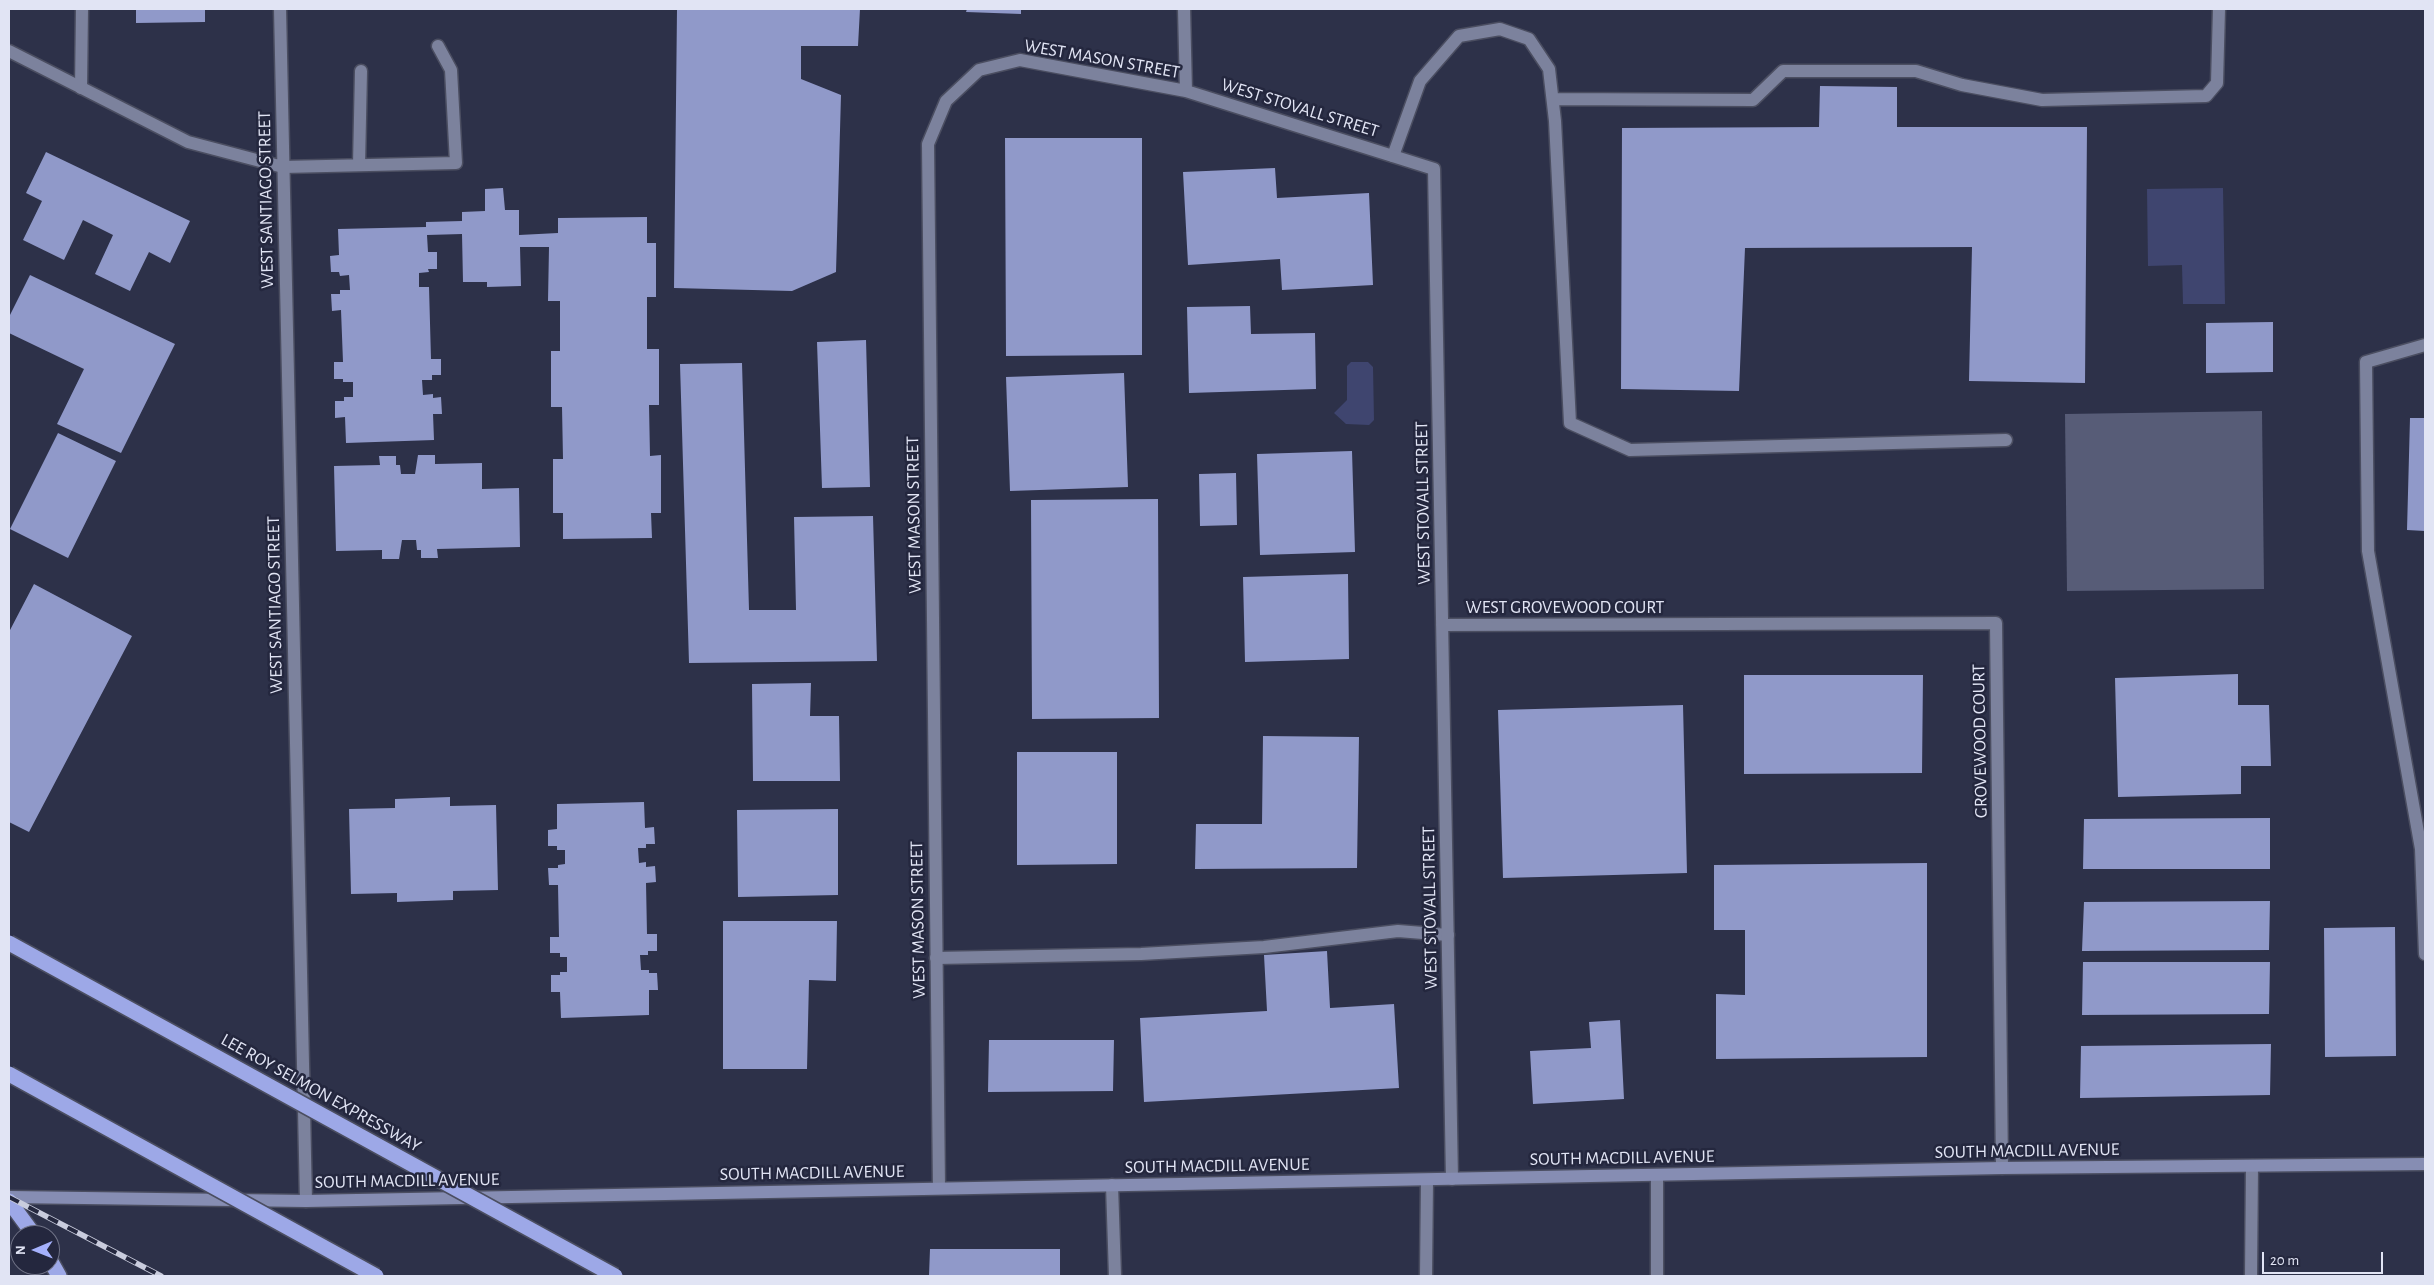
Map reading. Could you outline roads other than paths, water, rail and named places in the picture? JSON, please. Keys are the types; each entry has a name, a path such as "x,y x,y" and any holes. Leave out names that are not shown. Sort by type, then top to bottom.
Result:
{"highway":[{"name":"LEE ROY SELMON EXPRESSWAY","path":"9,943 615,1276"},
{"path":"9,1074 376,1276"},
{"path":"9,1199 27,1225"}],"street":[{"path":"81,88 82,9"},
{"name":"WEST SANTIAGO STREET","path":"280,9 306,1201"},
{"path":"1184,9 1186,91"},
{"path":"1553,99 1753,100 1783,71 1916,71 1962,85 2042,100 2206,96 2217,83 2219,9"},
{"path":"1393,156 1420,81 1459,36 1500,29 1529,39 1549,69 1553,99 1570,423 1630,450 2006,440"},
{"path":"9,51 188,142 283,167 456,163 451,70 438,46"},
{"name":"WEST MASON STREET","path":"939,1188 928,144 946,101 972,76 979,70 1020,60 1186,91"},
{"path":"359,165 361,70"},
{"name":"WEST STOVALL STREET","path":"1186,91 1434,168 1452,1180"},
{"path":"2425,345 2366,362 2368,551 2421,849 2425,954"},
{"name":"GROVEWOOD COURT","path":"1687,625 1996,623 2002,1168"},
{"name":"WEST GROVEWOOD COURT","path":"1442,625 1687,625"},
{"path":"936,958 1141,954 1254,948 1398,932 1448,935"},
{"name":"SOUTH MACDILL AVENUE","path":"9,1199 306,1201 2002,1168 2425,1164"},
{"path":"2251,1276 2252,1166"},
{"path":"1657,1175 1658,1276"},
{"path":"1426,1276 1427,1180"},
{"path":"1112,1185 1114,1276"}],"railway":[{"path":"9,1197 161,1276"}]}
